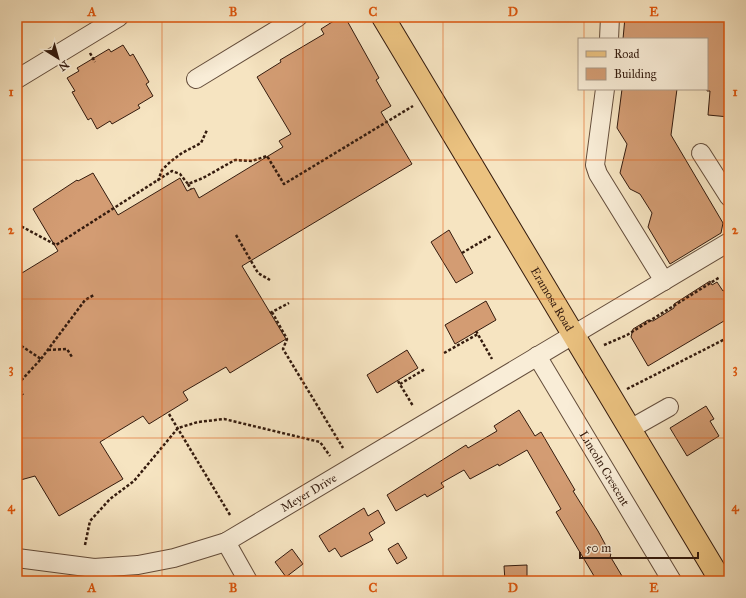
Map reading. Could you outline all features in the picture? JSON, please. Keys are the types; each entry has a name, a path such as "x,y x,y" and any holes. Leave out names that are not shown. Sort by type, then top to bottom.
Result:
{"main road":[{"name":"Eramosa Road","path":"383,17 721,581"}],"street":[{"path":"17,79 119,17"},
{"path":"196,79 298,17"},
{"path":"609,38 610,17"},
{"path":"605,90 595,165 598,174 664,281"},
{"path":"701,153 729,197"},
{"name":"Meyer Drive","path":"17,558 94,568 138,565 174,558 226,542 729,242"},
{"name":"Lincoln Crescent","path":"538,356 672,581"},
{"path":"630,429 669,407"},
{"path":"226,542 248,581"}],"path":[{"path":"188,184 204,178 235,160 252,161 266,156 284,184 413,106"},
{"path":"158,181 162,170 182,153 201,143 207,130"},
{"path":"17,224 56,245 172,172 180,174 191,189"},
{"path":"236,235 258,273 270,280"},
{"path":"462,253 491,236"},
{"path":"604,344 627,335 720,277"},
{"path":"23,395 17,385 41,360 85,300 94,295"},
{"path":"288,303 271,312 287,339 283,349 342,448"},
{"path":"444,353 477,332 492,359"},
{"path":"611,398 729,337"},
{"path":"17,343 41,360"},
{"path":"48,350 67,349 72,357"},
{"path":"400,384 425,369"},
{"path":"398,381 413,406"},
{"path":"169,414 230,515"},
{"path":"85,545 90,521 110,499 134,481 178,428 198,422 224,419 320,442 330,456"}],"building":[{"path":"340,17 345,17 379,78 376,80 391,106 381,112 412,164 242,266 286,339 230,373 226,367 183,392 188,400 149,424 143,416 100,442 123,479 59,516 35,476 17,481 17,276 58,251 33,209 77,180 78,181 93,173 118,215 180,178 187,191 194,188 199,198 283,147 279,141 291,134 257,77 281,62 280,60 324,34 321,29"},
{"path":"625,17 729,17 729,117 708,115 710,91 707,91 708,38 623,38"},
{"path":"123,45 130,56 133,54 149,82 146,84 153,96 138,105 140,108 112,124 110,121 97,129 91,118 88,120 72,92 75,91 67,78 79,71 77,68 109,49 111,52"},
{"path":"622,90 677,90 671,135 723,223 721,233 670,264 648,227 652,213 640,194 630,189 620,173 627,144 617,128"},
{"path":"449,230 473,273 456,283 431,242"},
{"path":"710,281 712,285 717,282 723,291 729,288 729,318 648,366 631,337 633,329 648,320 653,321 674,308 674,304"},
{"path":"486,301 496,320 455,344 445,325"},
{"path":"407,350 418,368 377,393 367,375"},
{"path":"706,406 714,419 710,421 719,436 687,456 670,428"},
{"path":"519,410 535,436 541,432 625,581 597,581 556,512 561,509 527,450 499,466 498,464 470,479 464,470 441,483 444,487 427,497 425,494 396,511 387,495 466,445 468,448 497,431 494,426"},
{"path":"364,508 368,516 378,510 385,523 369,533 373,540 341,557 335,548 329,552 319,536"},
{"path":"398,543 407,558 397,564 388,549"},
{"path":"292,549 303,564 286,577 275,562"},
{"path":"527,565 527,581 505,581 504,566"}]}
